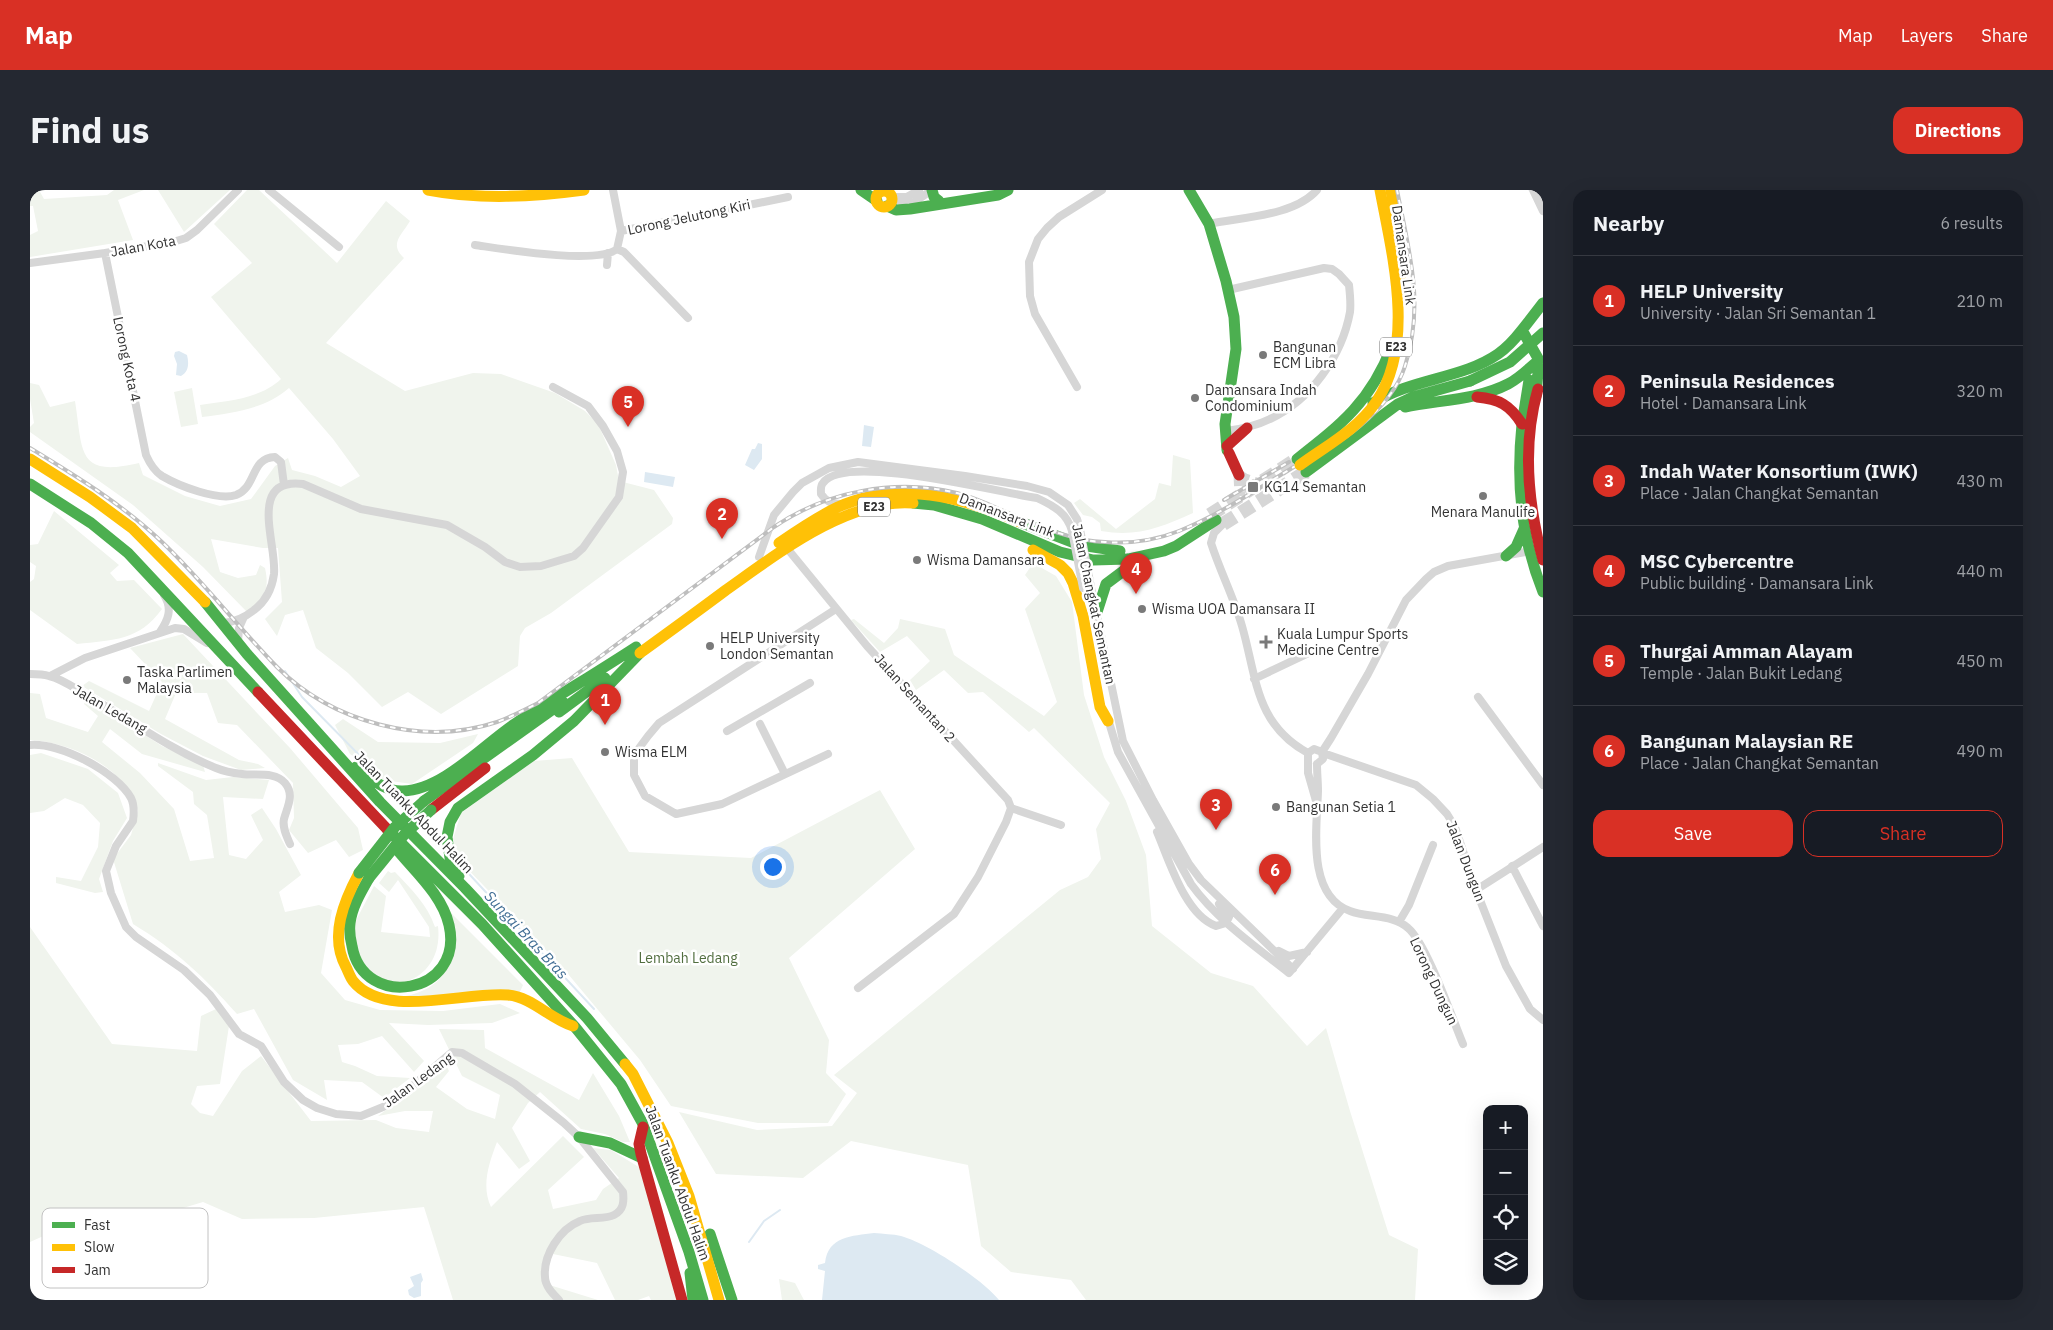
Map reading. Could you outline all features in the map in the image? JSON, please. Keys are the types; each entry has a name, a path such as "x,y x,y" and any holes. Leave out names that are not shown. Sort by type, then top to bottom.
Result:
{"main road":[{"path":"435,191 471,196 513,196 584,190"},
{"path":"861,190 913,203 939,201 1002,190"},
{"path":"932,190 934,197 939,201"},
{"path":"884,196 896,210 910,210 998,195 1008,190"},
{"path":"1189,190 1209,224 1234,318 1236,349 1225,424 1228,450 1239,474"},
{"name":"Damansara Link","path":"1301,465 1339,437 1367,412 1383,392 1392,370 1397,335 1396,286 1380,190"},
{"name":"Damansara Link","path":"1301,465 1365,400 1373,389 1389,357 1396,336 1400,284 1386,190"},
{"path":"1390,190 1400,246 1400,284"},
{"path":"1345,421 1389,393 1407,385 1479,366 1514,340 1540,306"},
{"path":"1540,306 1537,324 1543,329"},
{"path":"1522,330 1537,361 1536,396 1531,425 1529,485 1543,592"},
{"path":"1301,465 1398,404 1414,396 1470,381 1513,361 1543,333"},
{"path":"1514,340 1537,361"},
{"path":"1494,356 1509,355 1515,358 1520,370 1519,376"},
{"path":"1383,415 1428,402 1468,396 1508,384 1537,361"},
{"path":"1537,361 1522,424 1518,461 1518,486 1524,529 1537,553"},
{"path":"1536,396 1543,378"},
{"path":"1468,396 1492,398 1503,402 1511,408 1522,424"},
{"path":"1228,450 1247,428"},
{"name":"Jalan Tuanku Abdul Halim","path":"30,459 90,497 132,528 210,607 238,642 380,802 466,888 587,1018 633,1074 668,1143 689,1196 720,1300"},
{"name":"Jalan Tuanku Abdul Halim","path":"30,484 91,523 128,554 368,811 482,924 575,1027 621,1084 643,1124 703,1300"},
{"name":"Damansara Link","path":"638,650 759,557 814,519 855,500 873,495 901,492 934,494 966,501 1062,541 1101,550 1132,550 1151,546 1216,520"},
{"name":"Damansara Link","path":"638,650 786,547 847,515 876,507 908,503 934,505 982,519 1060,552 1093,560 1142,557 1164,551 1199,537 1216,520"},
{"path":"982,519 1024,546 1043,554 1068,573 1074,584 1078,600 1100,707 1108,721"},
{"path":"1506,556 1519,543 1524,529"},
{"path":"1097,612 1106,584 1114,576 1142,557"},
{"path":"340,755 388,788 396,791 416,789 434,781 514,724 638,650"},
{"path":"575,1027 554,1019 523,999 512,995 480,994 405,1002 382,999 367,993 354,981 345,968 339,949 340,921 350,891 404,834 428,805 496,759 638,650"},
{"path":"466,888 452,864 447,837 450,822 458,808 533,755 574,721 638,650"},
{"path":"364,875 350,921 349,930 353,958 368,978 383,985 409,988 428,981 440,971 449,955 451,937 445,914 431,892 368,811"},
{"path":"633,1074 655,1102 679,1150 732,1300"},
{"path":"643,1124 640,1144 642,1158 682,1300"},
{"path":"579,1137 610,1144 642,1158"},
{"path":"688,1252 693,1300"}],"street":[{"name":"Jalan Kota","path":"30,263 105,253 173,242 186,238 198,230 238,190"},
{"path":"269,190 339,247"},
{"path":"613,190 621,232 617,249"},
{"path":"884,196 907,197 919,190"},
{"path":"913,203 932,190"},
{"path":"1078,387 1035,314 1030,296 1029,262 1038,239 1047,228 1059,217 1102,190"},
{"path":"1209,224 1277,212 1301,204 1318,190"},
{"path":"1533,190 1543,211"},
{"path":"1542,190 1543,194"},
{"name":"Lorong Jelutong Kiri","path":"621,232 788,197"},
{"path":"475,246 553,256 608,253 617,249 624,252 688,318"},
{"name":"Lorong Kota 4","path":"105,253 146,455 150,464 162,476 215,496 225,496 236,495 243,491 261,461 275,457 281,462 284,484"},
{"path":"607,265 608,253"},
{"path":"1226,431 1247,428 1270,419 1293,405 1313,387 1330,363 1337,349 1350,310 1349,285 1332,269 1324,268 1228,290"},
{"path":"223,623 243,619 262,604 271,586 274,572 268,516 270,501 276,489 284,484 303,484 361,509 447,525 484,547 504,562 520,567 553,564 574,556 583,548 618,497 623,472 617,451 604,426 588,406 553,386"},
{"name":"Jalan Changkat Semantan","path":"759,557 774,515 792,492 802,483 829,468 858,462 1027,486 1049,492 1068,505 1077,519 1076,530 1108,721 1118,752 1201,898 1226,923 1291,971"},
{"name":"Jalan Changkat Semantan","path":"855,500 839,504 829,503 821,494 822,483 826,479 841,474 868,470 916,476 1037,498 1054,506 1076,530"},
{"name":"Jalan Dungun","path":"1216,520 1211,543 1242,627 1254,679 1262,703 1276,728 1293,745 1317,756 1336,759 1416,785 1448,814 1455,827 1476,890 1506,966 1530,1009 1543,1020"},
{"name":"Jalan Semantan 2","path":"786,547 867,646 1008,800 1012,808"},
{"path":"1433,845 1409,905 1399,922 1343,908 1332,899 1319,870 1316,851 1317,756 1331,738 1368,674 1406,600 1421,584 1440,569 1506,556 1537,553"},
{"path":"150,576 166,599 169,610 167,622 160,632"},
{"name":"Jalan Changkat Semantan","path":"1087,588 1097,612 1123,741 1189,864 1201,880 1258,934 1283,954 1289,956 1308,952"},
{"path":"828,754 722,804 676,814 645,796 634,775 634,754 659,724 836,609"},
{"path":"238,642 239,628 243,619"},
{"name":"Jalan Ledang","path":"50,676 85,658 175,628 184,629 222,655"},
{"path":"1254,679 1311,652"},
{"name":"Jalan Ledang","path":"30,674 50,676 216,768 240,774 279,777 286,784 289,795 288,810 284,823 286,836 290,844"},
{"path":"727,731 810,683"},
{"path":"1478,696 1543,785"},
{"path":"760,724 785,774"},
{"name":"Jalan Ledang","path":"30,745 56,748 96,767 118,784 131,798 133,821 116,846 106,871 110,893 126,927 136,937 184,970 210,995 239,1034 261,1046 284,1082 303,1100 317,1108 336,1114 361,1116 383,1107 410,1088 452,1052 462,1052 514,1084 579,1137 623,1192 624,1202 621,1209 614,1215 583,1219 572,1224 558,1238 546,1264 544,1277 547,1286 559,1300"},
{"path":"1144,800 1180,888 1205,921 1220,926 1226,923 1229,917 1201,880"},
{"path":"858,988 954,914 978,877 1012,808 1061,824"},
{"path":"1476,890 1543,847"},
{"path":"1512,866 1543,926"},
{"path":"1291,971 1343,908"},
{"name":"Lorong Dungun","path":"1399,922 1408,927 1421,944 1463,1044"},
{"name":"Jalan Changkat Semantan","path":"1258,934 1291,971"}],"green space":[{"path":"30,190 39,190 44,199 107,195 114,190 144,190 118,200 133,240 30,257 30,235 38,231 33,206 30,206"},
{"path":"158,190 230,190 184,232"},
{"path":"247,190 259,190 337,263 386,201 410,221 397,244 397,248 404,258 326,343 405,391 473,373 501,374 555,393 585,411 598,424 616,465 619,481 654,490 673,518 672,524 551,613 525,628 520,636 518,666 441,714 408,692 382,707 348,673 316,648 303,610 285,615 277,636 265,619 282,602 278,548 263,548 211,539 220,572 238,578 256,575 260,565 265,568 267,582 264,593 258,602 247,612 203,567 133,505 30,432 30,427 34,423 30,399 30,383 39,385 50,407 75,401 82,447 86,456 93,463 104,467 118,467 139,463 143,475 185,496 220,506 251,499 275,466 288,458 292,470 315,476 341,487 360,476 333,439 289,388 270,401 248,409 202,417 200,405 253,395 273,386 281,379 211,297 252,263 214,224"},
{"path":"192,388 198,424 181,427 174,392"},
{"path":"1173,455 1190,460 1193,513 1148,530 1114,533 1101,531 1100,523 1092,517 1083,515 1074,503 1080,499 1116,529 1155,499 1159,483 1171,486"},
{"path":"54,511 119,565 110,573 117,581 134,580 162,609 153,620 134,633 124,637 77,644 30,610 30,582 34,579 36,566 30,562 30,545 38,544"},
{"path":"1033,563 1056,576 1072,602 1084,695 1104,757 1126,801 1146,855 1152,926 1211,973 1253,986 1307,1046 1326,1028 1389,1235 1418,1249 1415,1300 1086,1300 1071,1280 1011,1272 981,1246 968,1165 851,1141 803,1178 716,1174 679,1112 757,1130 832,1126 857,1093 834,1075 1060,890 1088,877 1101,859 1096,829 1110,803 1034,728 1029,732 983,692 968,693 944,670 916,690 910,680 930,661 907,636 880,652 851,620 854,619 884,643 898,628 900,619 945,629 954,655 1044,716 1057,702 1025,609 1040,593 1025,575"},
{"path":"183,634 290,748 358,828 363,850 349,857 336,840 308,853 289,830 294,818 293,783 237,725 218,723 207,693 176,693 165,719 239,760 258,764 265,768 241,770 203,756 161,734 82,686 89,681 149,711 162,682 130,648"},
{"path":"30,693 40,694 46,718 88,732 98,716 84,704 87,698 162,746 203,765 205,772 142,754 110,729 102,742 140,773 174,809 190,861 214,858 207,815 194,804 193,792 158,766 158,763 206,780 233,777 269,780 263,799 223,797 229,855 246,859 263,840 251,815 262,808 276,829 301,875 279,892 285,912 319,905 332,910 321,973 345,1000 380,1010 443,1011 500,1004 520,1013 492,1023 428,1025 389,1023 424,1061 414,1072 382,1036 358,1044 338,1045 342,1062 377,1076 410,1078 384,1098 362,1082 324,1080 327,1100 293,1080 254,1009 237,1014 189,965 163,944 133,924 113,859 131,835 138,811 133,798 117,776 95,760 57,744 30,740"},
{"path":"343,719 378,742 440,743 478,734 473,743 412,784 384,780 350,754 335,725"},
{"path":"41,753 88,769 118,793 127,818 113,841 99,879 103,892 95,893 56,883 56,877 81,881 98,847 100,823 83,805 65,798 44,811 30,813 30,755"},
{"name":"Lembah Ledang","path":"572,758 629,852 751,858 880,790 915,849 789,958 829,1040 826,1073 846,1094 828,1123 758,1123 671,1106 640,1060 563,968 458,859 453,839 461,813 534,761"},
{"path":"388,871 391,873 395,872 418,897 428,911 435,927 438,926 438,945 427,968 414,978 393,984 381,983 356,964 353,926 374,886 386,896 381,932 430,937 429,927 398,880 389,892 379,883"},
{"path":"448,910 523,985 519,994 409,999 401,997 422,991 435,983 445,972 450,955"},
{"path":"30,927 112,1044 197,1051 201,1016 216,1009 229,1026 220,1084 197,1086 191,1104 200,1113 213,1116 242,1071 261,1056 311,1121 376,1120 396,1128 429,1132 433,1111 405,1111 378,1116 446,1065 449,1071 436,1087 467,1109 495,1119 500,1095 462,1076 439,1029 484,1030 485,1048 579,1100 593,1073 619,1116 630,1142 623,1142 605,1134 581,1129 540,1092 528,1103 512,1128 530,1161 519,1169 497,1142 487,1174 488,1199 491,1207 563,1136 584,1157 548,1190 553,1209 596,1200 603,1189 619,1178 593,1148 611,1150 642,1169 676,1300 651,1300 649,1296 638,1300 615,1300 597,1263 548,1253 543,1283 598,1300 453,1300 424,1207 314,1218 242,1219 203,1202 183,1208 42,1208 42,1237 30,1242"},
{"path":"779,1279 795,1283 804,1300 782,1300"}],"shaded area":[{"path":"179,351 187,355 188,361 187,370 181,376 176,375 177,364 174,356 175,352"},
{"path":"864,425 874,427 871,447 862,446"},
{"path":"758,443 762,444 762,459 754,470 745,465 752,449 755,449"},
{"path":"645,472 675,477 673,487 644,482"},
{"path":"874,1233 901,1236 925,1246 967,1272 999,1300 822,1300 825,1271 818,1269 818,1265 825,1263 831,1247 842,1239"},
{"path":"421,1273 423,1280 421,1283 421,1296 414,1298 409,1295 408,1290 414,1286 410,1277"}],"waterway":[{"name":"Sungai Bras Bras","path":"285,671 302,697 371,767"},
{"name":"Sungai Bras Bras","path":"458,862 594,1009"},
{"name":"Sungai Bras Bras","path":"749,1242 764,1221 780,1210"}],"tunnel":[{"path":"1210,515 1297,459"},
{"path":"1223,524 1306,472"},
{"path":"1239,475 1259,484"},
{"path":"1239,475 1240,496"}],"railway":[{"path":"30,448 98,491 147,528 192,572 277,667 299,686 324,702 351,715 380,724 409,730 439,732 468,729 497,722 538,703 774,527 816,504 839,496 886,488 934,489 973,498 1064,535 1091,541 1114,542 1143,541 1170,534 1194,525 1237,502 1352,432 1381,406 1398,383 1411,343 1414,299 1410,256 1397,190"},
{"path":"1224,500 1289,462"}],"traffic: fast":[{"path":"861,190 877,201"},
{"path":"932,190 934,197 939,201"},
{"path":"887,206 896,210 910,209 998,195 1008,190"},
{"path":"1189,190 1209,224 1226,281 1234,317 1236,349 1225,424 1227,450"},
{"path":"1522,330 1543,303"},
{"path":"1373,403 1404,388 1469,369 1484,362 1505,349 1522,330 1539,360 1536,396"},
{"path":"1470,381 1510,362 1543,333"},
{"path":"1297,459 1328,434 1365,397 1375,382 1392,346"},
{"path":"1405,407 1471,396 1496,389 1516,379 1539,360"},
{"path":"1522,424 1529,380"},
{"path":"1306,472 1398,404 1413,397 1470,381"},
{"path":"1522,424 1520,446 1522,510 1530,551 1543,592"},
{"path":"30,484 91,523 128,553 258,692"},
{"path":"913,503 934,505 982,519 1060,552 1093,560 1128,559 1164,551 1176,546 1216,520"},
{"path":"1020,522 1080,545 1120,551"},
{"path":"1506,556 1516,547 1524,529"},
{"path":"1097,612 1106,584 1142,557"},
{"path":"205,602 247,654 380,802 465,888 587,1018 625,1064"},
{"path":"356,767 378,783 396,791 418,789 433,783 448,775 516,723 636,647"},
{"path":"459,876 450,858 447,837 450,822 458,808 533,755 574,721 640,653"},
{"path":"559,712 605,678"},
{"path":"424,801 563,702"},
{"path":"359,873 395,827 424,801"},
{"path":"369,878 404,835 431,810"},
{"path":"387,829 482,924 575,1027 621,1084 643,1124 689,1252 703,1300"},
{"path":"369,878 355,905 350,923 351,943 360,967 374,980 392,986 411,986 428,980 442,967 450,949 449,925 434,893 395,847"},
{"path":"579,1137 610,1143 642,1158"},
{"path":"710,1234 732,1300"},
{"path":"690,1273 693,1300"}],"traffic: slow":[{"path":"428,190 486,196 545,194 584,190"},
{"path":"1300,465 1360,421 1376,402 1388,379 1395,353 1398,326 1398,298 1395,270 1380,190"},
{"path":"1391,190 1399,246 1400,283"},
{"path":"884,191 892,199 884,207 876,199 884,191"},
{"path":"30,459 90,497 132,528 205,602"},
{"path":"779,543 815,519 838,507 884,494 907,493 953,499 976,505 1020,522"},
{"path":"640,653 790,545 814,531 864,509 888,504 913,503"},
{"path":"1033,550 1060,565 1068,573 1073,583 1083,616 1100,707 1108,721"},
{"path":"359,873 348,895 340,919 339,943 341,955 351,978 367,993 384,999 404,1002 508,995 525,1000 573,1026"},
{"path":"625,1064 633,1074 668,1143 689,1196 719,1300"}],"traffic: jam":[{"path":"1538,389 1530,432 1529,475 1534,518 1543,560"},
{"path":"1477,397 1498,401 1513,412 1522,424"},
{"path":"1227,446 1247,428"},
{"path":"1229,453 1239,475"},
{"path":"258,692 387,829"},
{"path":"431,810 485,768"},
{"path":"643,1127 639,1144 641,1154 682,1300"}],"place":[{"name":"Bangunan ECM Libra","path":"1263,355"},
{"name":"Damansara Indah Condominium","path":"1195,398"},
{"name":"Thurgai Amman Alayam","path":"628,427"},
{"name":"KG14 Semantan","path":"1253,487"},
{"name":"Menara Manulife","path":"1483,496"},
{"name":"Peninsula Residences","path":"722,539"},
{"name":"Wisma Damansara","path":"917,560"},
{"name":"MSC Cybercentre","path":"1136,594"},
{"name":"Wisma UOA Damansara II","path":"1142,609"},
{"name":"Kuala Lumpur Sports Medicine Centre","path":"1266,642"},
{"name":"HELP University London Semantan","path":"710,646"},
{"name":"Taska Parlimen Malaysia","path":"127,680"},
{"name":"HELP University","path":"605,725"},
{"name":"Wisma ELM","path":"605,752"},
{"name":"Bangunan Setia 1","path":"1276,807"},
{"name":"Indah Water Konsortium (IWK)","path":"1216,830"},
{"name":"Bangunan Malaysian RE","path":"1275,895"}]}
